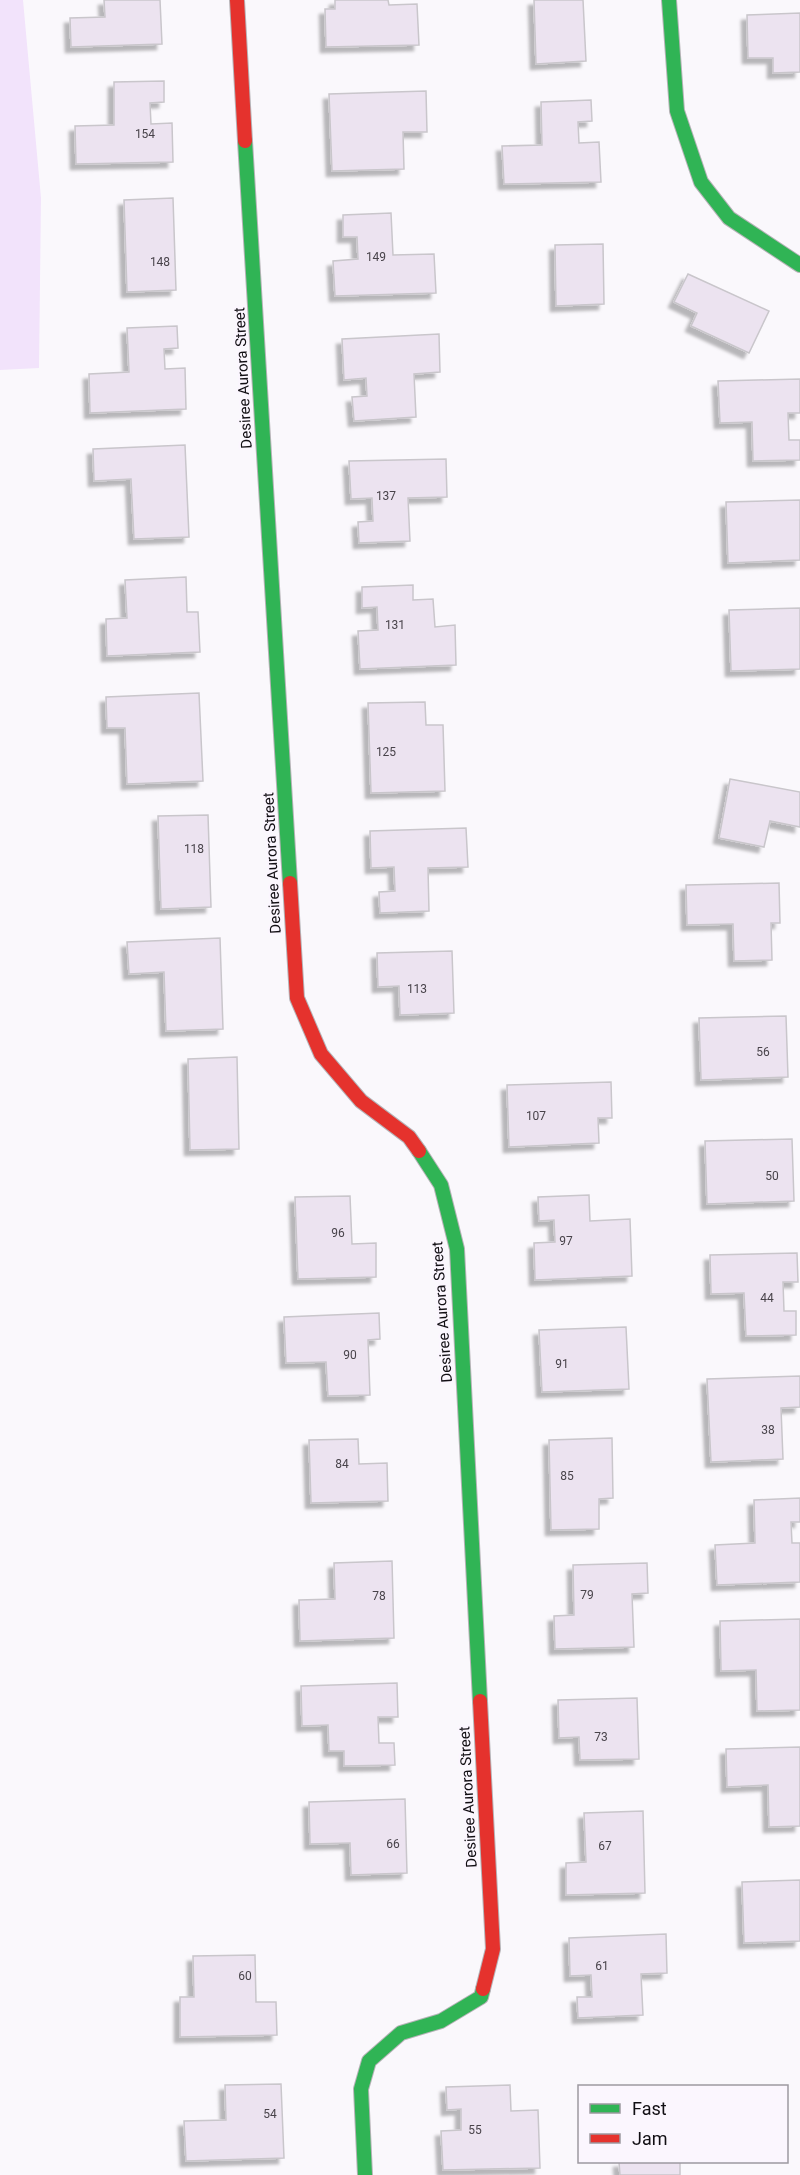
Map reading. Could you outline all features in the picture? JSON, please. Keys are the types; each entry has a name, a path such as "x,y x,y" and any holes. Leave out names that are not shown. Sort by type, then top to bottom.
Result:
{"street":[{"name":"Desiree Aurora Street","path":"237,0 297,998 321,1054 361,1101 409,1137 441,1185 457,1249 493,1949 481,1998 441,2021 401,2033 369,2061 361,2089 364,2175"},
{"path":"669,0 677,111 701,182 729,218 800,265"}],"shaded area":[{"path":"0,0 23,0 41,198 39,368 0,370"}],"building":[{"path":"104,0 160,0 162,44 71,47 70,18 105,17"},
{"path":"335,0 388,0 389,5 417,4 419,45 326,47 325,9 335,9"},
{"path":"534,0 583,0 586,61 536,64"},
{"path":"800,13 800,72 773,73 773,58 748,58 747,15"},
{"path":"164,81 164,102 150,103 151,124 172,123 173,162 76,164 75,126 114,125 114,82"},
{"path":"426,91 427,132 403,132 404,169 332,171 329,94"},
{"path":"591,100 592,121 578,122 579,143 599,142 601,182 504,184 502,146 542,145 541,102"},
{"path":"173,198 176,290 127,292 124,200"},
{"path":"391,213 393,255 434,254 436,293 335,296 333,261 358,259 357,237 343,237 343,215"},
{"path":"603,244 604,304 556,306 555,245"},
{"path":"688,274 769,311 749,353 691,326 697,313 674,302"},
{"path":"177,326 178,348 164,349 165,369 185,368 186,409 90,413 89,374 129,372 127,328"},
{"path":"439,334 440,372 414,374 416,417 354,421 352,397 367,396 366,378 344,380 342,339"},
{"path":"800,379 800,413 788,413 789,440 800,440 800,460 753,461 752,422 720,423 718,381"},
{"path":"185,445 189,537 134,539 131,479 94,481 93,449"},
{"path":"446,459 447,497 408,498 410,541 359,543 358,522 373,521 372,498 351,499 349,461"},
{"path":"800,500 800,560 728,563 726,502"},
{"path":"186,577 187,612 198,612 200,652 107,656 106,619 127,618 125,580"},
{"path":"413,585 413,600 433,599 435,627 455,625 456,665 360,669 358,631 378,630 377,607 362,608 362,587"},
{"path":"800,608 800,669 731,671 729,610"},
{"path":"199,693 203,781 127,784 125,728 107,728 106,697"},
{"path":"425,702 426,725 443,725 445,791 371,793 368,703"},
{"path":"730,779 800,792 800,827 770,821 764,847 719,838"},
{"path":"208,815 211,907 161,909 158,816"},
{"path":"466,828 468,867 428,868 429,911 380,913 379,892 395,891 394,867 371,868 370,831"},
{"path":"779,883 780,923 771,923 772,960 734,961 733,924 687,925 686,885"},
{"path":"220,938 223,1029 166,1031 164,972 129,974 127,942"},
{"path":"452,951 454,1013 400,1015 399,986 378,987 377,953"},
{"path":"786,1016 788,1077 701,1080 699,1018"},
{"path":"237,1057 239,1149 190,1150 188,1059"},
{"path":"611,1082 612,1118 598,1118 599,1143 509,1147 507,1085"},
{"path":"792,1139 794,1201 707,1204 705,1141"},
{"path":"589,1195 590,1221 630,1219 632,1276 535,1280 534,1243 555,1242 554,1220 539,1221 538,1197"},
{"path":"350,1196 352,1244 376,1243 376,1277 298,1279 295,1197"},
{"path":"797,1253 798,1282 783,1282 784,1311 796,1311 796,1335 746,1336 744,1293 711,1294 710,1255"},
{"path":"379,1313 380,1339 368,1340 370,1395 328,1396 326,1362 286,1363 284,1317"},
{"path":"626,1327 629,1389 542,1392 539,1330"},
{"path":"800,1376 800,1407 781,1408 783,1459 711,1462 707,1379"},
{"path":"612,1438 613,1498 599,1499 599,1529 551,1530 549,1440"},
{"path":"358,1439 359,1464 387,1463 388,1501 311,1503 309,1440"},
{"path":"800,1498 800,1522 791,1522 792,1543 800,1543 800,1582 717,1585 715,1545 755,1543 754,1500"},
{"path":"392,1561 394,1638 300,1641 299,1600 335,1599 334,1563"},
{"path":"647,1563 648,1593 632,1594 634,1647 555,1649 554,1616 574,1615 573,1565"},
{"path":"800,1619 800,1710 757,1711 756,1670 721,1671 720,1621"},
{"path":"397,1683 398,1717 378,1717 379,1743 394,1743 395,1765 344,1766 344,1751 329,1751 328,1725 302,1726 301,1686"},
{"path":"637,1698 639,1759 580,1760 579,1737 559,1738 558,1700"},
{"path":"800,1747 800,1826 769,1827 768,1785 727,1787 726,1749"},
{"path":"405,1799 407,1873 351,1875 350,1843 310,1844 309,1802"},
{"path":"643,1811 645,1893 566,1895 566,1863 586,1862 584,1813"},
{"path":"800,1880 800,1941 744,1943 742,1882"},
{"path":"666,1934 667,1973 641,1974 643,2015 578,2018 577,1997 592,1997 591,1975 570,1976 569,1938"},
{"path":"255,1955 256,2002 276,2002 277,2035 180,2037 180,1997 194,1997 193,1956"},
{"path":"281,2084 284,2158 186,2161 184,2121 226,2120 225,2085"},
{"path":"510,2085 511,2111 538,2110 540,2168 443,2170 441,2131 461,2130 461,2109 447,2110 446,2087"},
{"path":"619,2163 680,2163 680,2175 620,2175"}],"traffic: fast":[{"path":"669,0 677,111 701,182 729,218 800,265"},
{"path":"245,141 290,883"},
{"path":"419,1151 441,1185 457,1249 480,1701"},
{"path":"365,2175 361,2089 369,2061 401,2033 441,2021 481,1997 483,1989"}],"traffic: jam":[{"path":"237,0 245,141"},
{"path":"290,883 297,998 321,1054 361,1101 409,1137 419,1151"},
{"path":"480,1701 493,1949 483,1989"}]}
